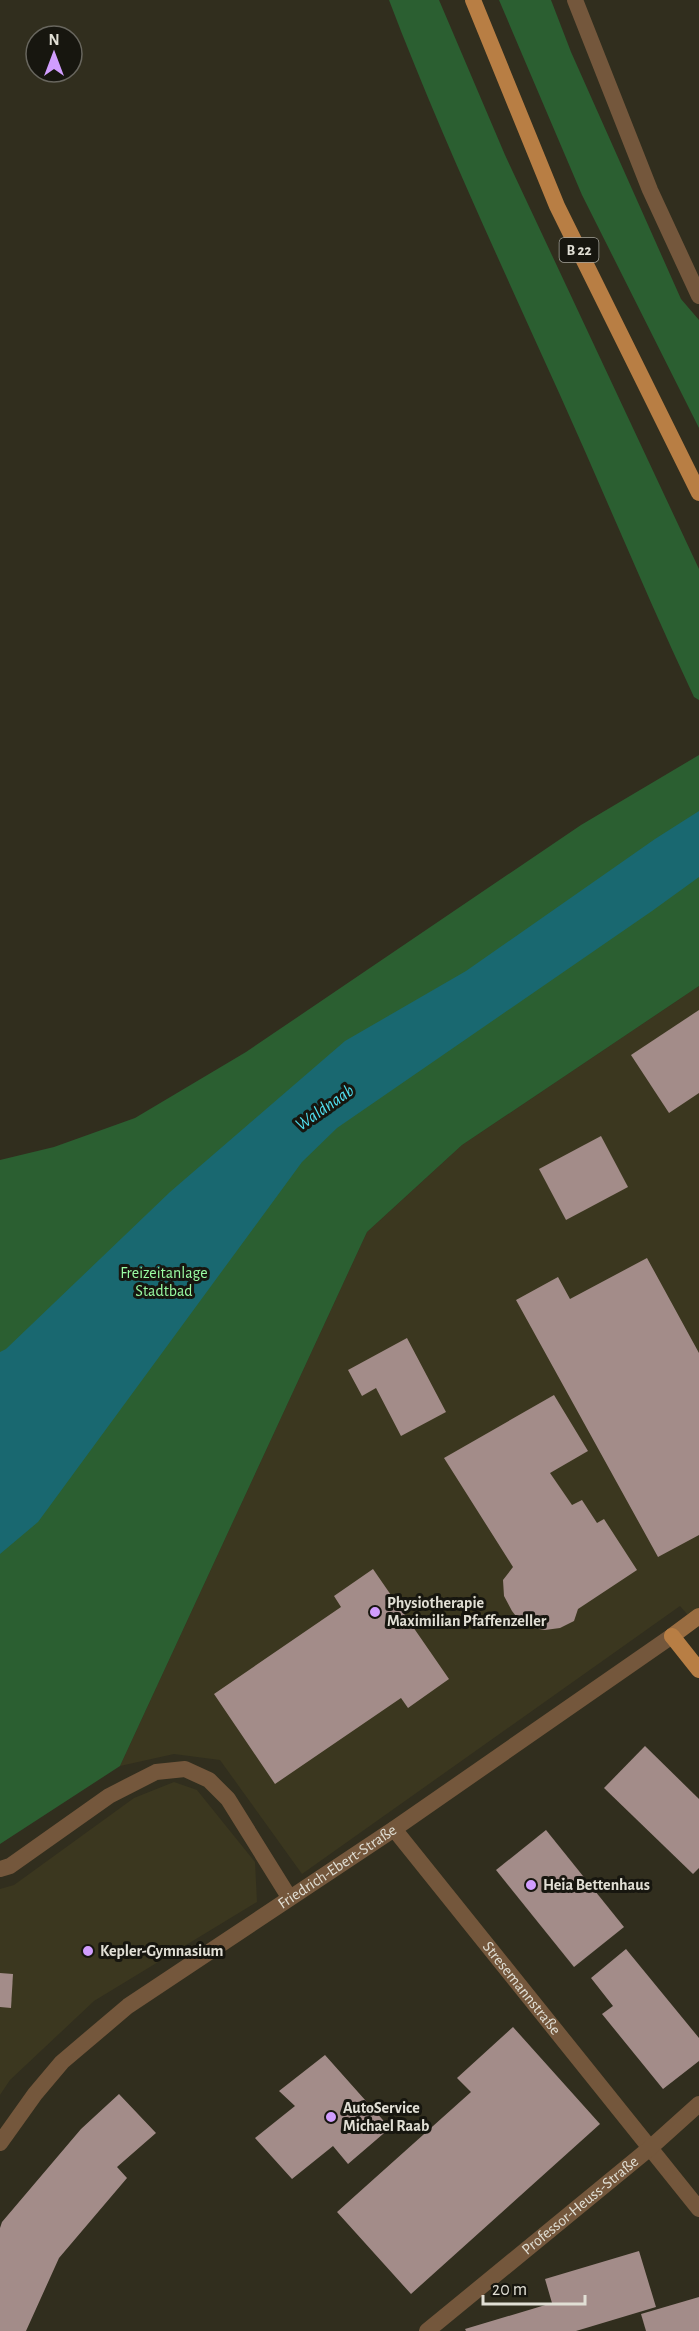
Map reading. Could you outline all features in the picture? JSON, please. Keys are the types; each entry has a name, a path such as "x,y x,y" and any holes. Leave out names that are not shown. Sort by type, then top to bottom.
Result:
{"main road":[{"name":"B 22","path":"473,0 557,206 699,493"},
{"name":"Friedrich-Ebert-Straße","path":"672,1636 699,1616"},
{"path":"672,1636 699,1671"}],"street":[{"path":"575,0 650,190 699,296"},
{"name":"Friedrich-Ebert-Straße","path":"0,2144 35,2094 62,2062 128,2006 394,1829 672,1636"},
{"path":"0,1869 10,1866 109,1796 156,1772 184,1769 209,1780 228,1799 289,1897"},
{"name":"Stresemannstraße","path":"394,1829 699,2209"},
{"path":"650,2148 699,2104"},
{"name":"Professor-Heuss-Straße","path":"427,2331 650,2148"}],"shaded area":[{"path":"699,986 699,1628 680,1606 302,1874 220,1760 174,1754 120,1766 367,1232 462,1145"},
{"name":"Kepler-Gymnasium","path":"174,1782 197,1790 255,1862 257,1902 94,2001 10,2080 0,2095 0,1889 14,1885 134,1798"}],"green space":[{"path":"389,0 439,0 505,155 699,569 699,700 694,697 472,199"},
{"path":"499,0 551,0 571,52 681,299 699,320 699,428 582,195"},
{"name":"Freizeitanlage Stadtbad","path":"699,755 699,986 462,1145 367,1232 120,1766 0,1844 0,1160 54,1147 135,1118 246,1052 581,825"}],"water":[{"name":"Waldnaab","path":"699,811 699,877 337,1128 302,1162 38,1522 0,1554 0,1352 6,1349 170,1192 345,1041 466,971 655,839"}],"building":[{"path":"699,1010 699,1093 669,1113 631,1055"},
{"path":"601,1136 628,1187 566,1220 539,1169"},
{"path":"647,1258 699,1353 699,1535 658,1557 516,1300 558,1277 570,1299"},
{"path":"407,1338 446,1412 401,1436 376,1388 362,1396 348,1370"},
{"path":"554,1395 588,1451 550,1473 572,1505 582,1500 597,1523 604,1519 637,1570 578,1609 574,1621 560,1628 545,1630 533,1628 519,1620 512,1611 504,1596 503,1580 513,1567 444,1458"},
{"path":"373,1569 449,1679 408,1708 401,1698 275,1784 214,1694 341,1607 334,1596"},
{"path":"645,1746 699,1799 699,1868 693,1874 604,1788"},
{"path":"546,1830 624,1927 574,1967 496,1870"},
{"path":"626,1949 699,2038 699,2061 663,2089 602,2014 613,2006 591,1978"},
{"path":"0,1973 13,1974 11,2008 0,2007"},
{"path":"513,2027 600,2124 411,2294 337,2212 471,2092 457,2078"},
{"name":"AutoService Michael Raab","path":"325,2055 390,2128 348,2164 333,2146 292,2179 255,2138 295,2106 279,2091"},
{"path":"119,2094 156,2133 117,2167 127,2178 59,2258 26,2331 0,2331 0,2228 2,2222 81,2129"},
{"path":"639,2251 656,2307 576,2331 466,2331 465,2329 552,2303 545,2279"},
{"path":"699,2297 699,2331 646,2331 641,2314"}],"place":[{"name":"Physiotherapie Maximilian Pfaffenzeller","path":"375,1612"},
{"name":"Heia Bettenhaus","path":"531,1885"},
{"name":"Kepler-Gymnasium","path":"88,1951"},
{"name":"AutoService Michael Raab","path":"331,2117"}]}
